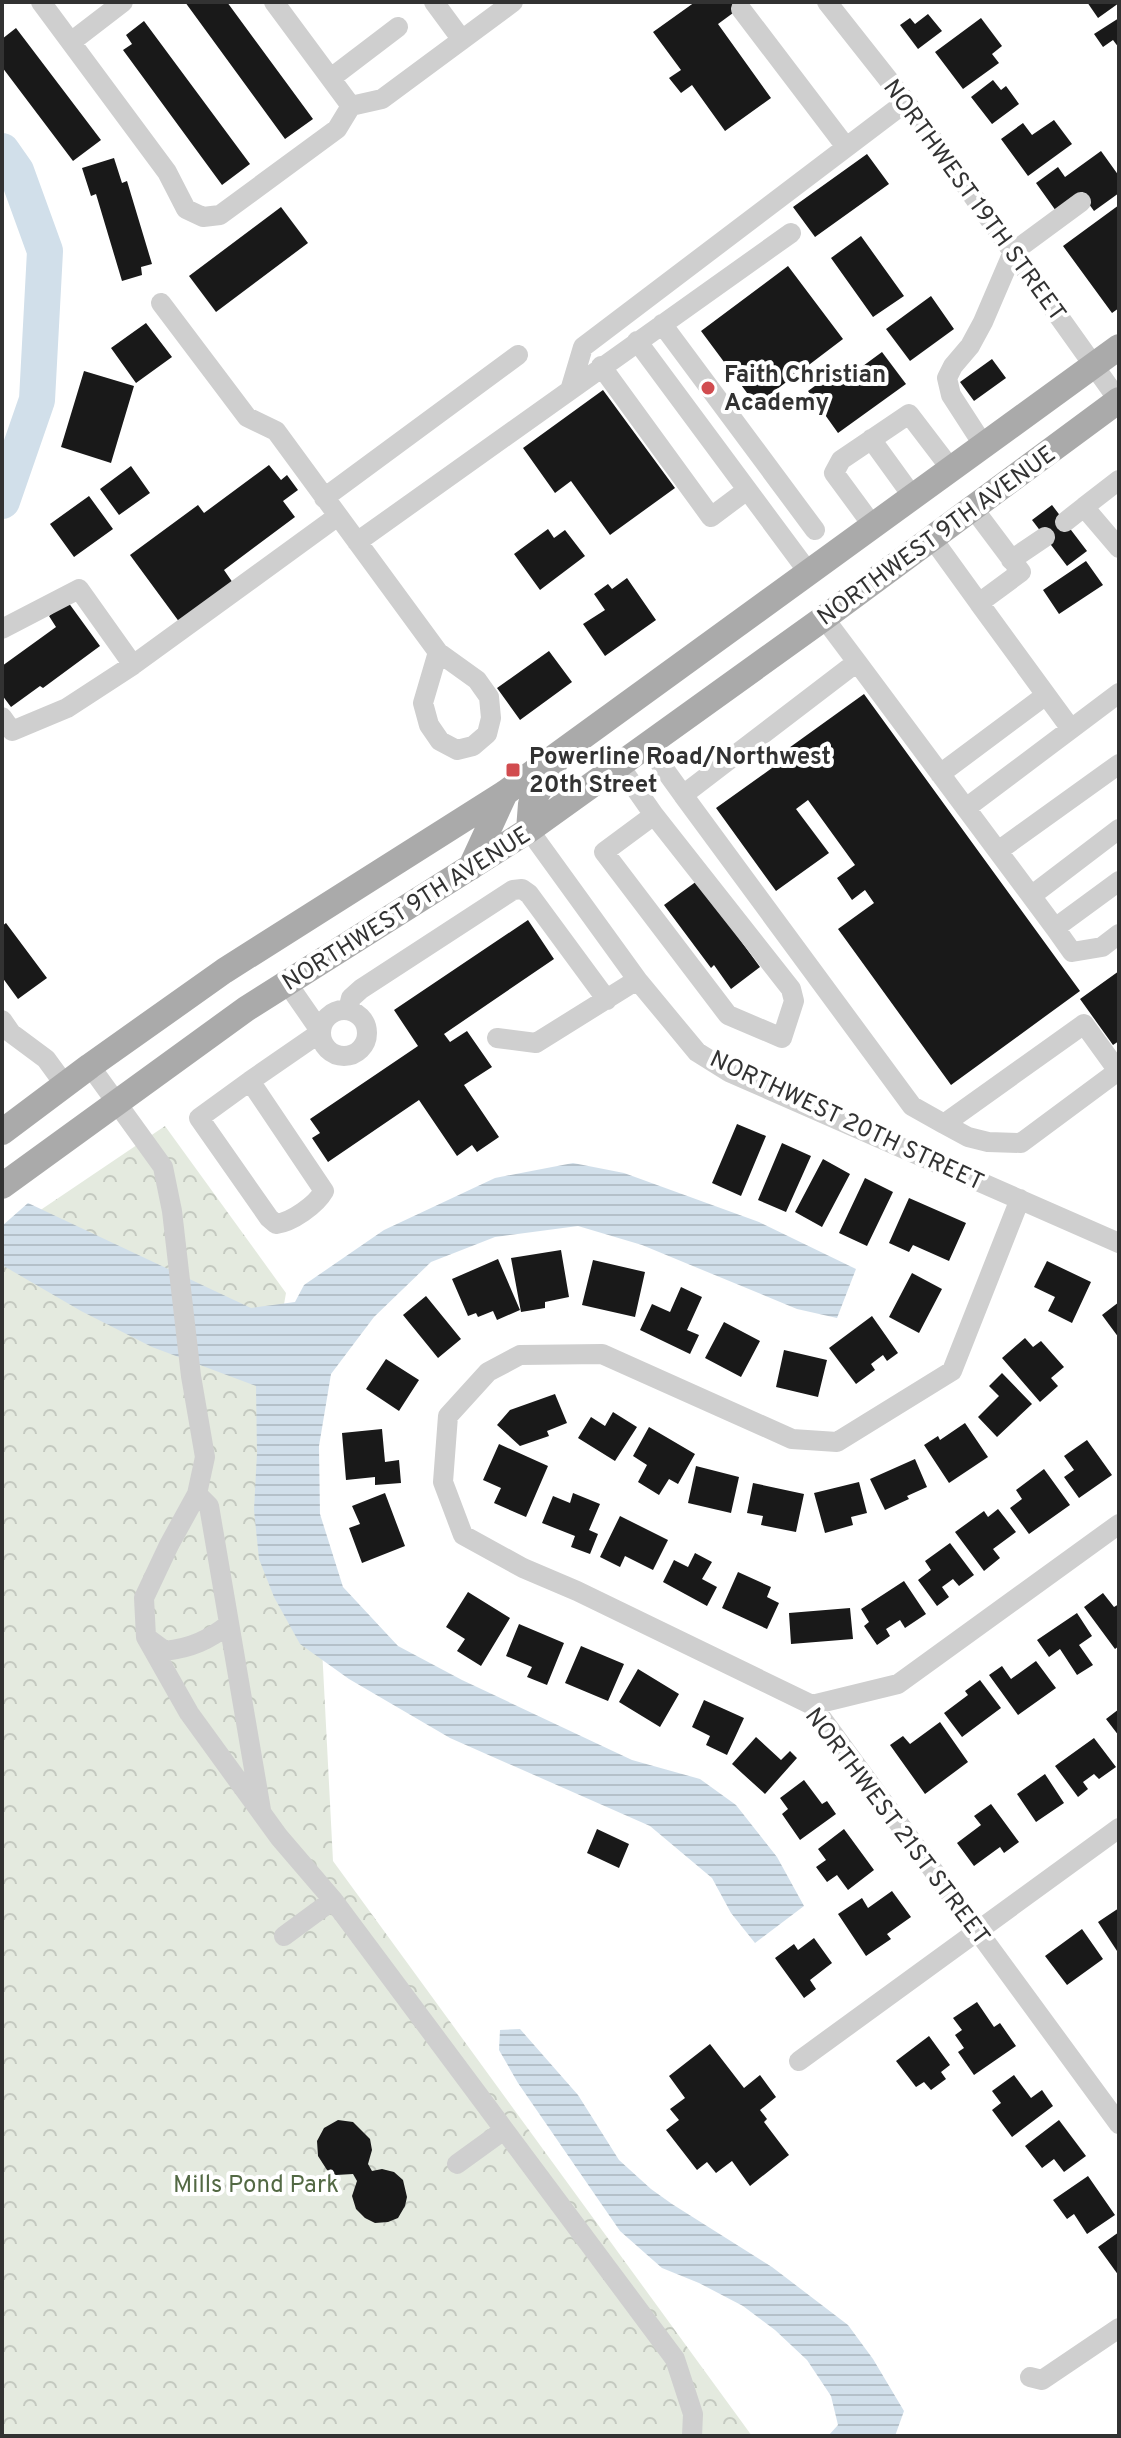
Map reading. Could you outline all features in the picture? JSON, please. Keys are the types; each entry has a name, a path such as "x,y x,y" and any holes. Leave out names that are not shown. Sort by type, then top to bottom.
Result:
{"main road":[{"name":"NORTHWEST 9TH AVENUE","path":"2,1132 224,971 505,793 1119,347"},
{"name":"NORTHWEST 9TH AVENUE","path":"12,1179 246,1009 529,830 824,618 1119,400"},
{"path":"529,830 531,804 560,754"},
{"path":"471,867 505,793"}],"street":[{"path":"41,2 167,172 186,209 203,217 220,215 337,129 351,106 382,99 513,2"},
{"path":"71,42 123,2"},
{"path":"274,2 351,106"},
{"path":"434,2 462,40"},
{"name":"NORTHWEST 19TH STREET","path":"827,2 906,102 1119,400"},
{"path":"741,9 846,147"},
{"path":"331,78 398,27"},
{"path":"571,387 583,347 906,102"},
{"path":"984,446 951,395 947,378 983,322 1013,252 1081,202"},
{"path":"357,542 791,233"},
{"path":"161,303 247,417 276,431 438,652 477,680 489,697 491,718 487,734 473,746 457,750 440,741 429,725 423,703 438,652"},
{"path":"662,324 815,530"},
{"path":"637,341 809,573"},
{"path":"324,498 518,355"},
{"path":"601,366 711,517 747,490"},
{"path":"873,526 834,473 841,460 909,414 951,469"},
{"path":"871,439 913,497"},
{"path":"1065,522 1119,480"},
{"path":"1084,507 1119,548"},
{"path":"973,508 1021,572 979,603"},
{"path":"2,717 12,731 67,708 133,665 338,516"},
{"path":"1011,560 1045,537"},
{"path":"932,538 1071,729"},
{"path":"2,629 79,589 133,665"},
{"path":"824,618 1072,952 1102,947 1119,934"},
{"path":"683,795 857,662"},
{"path":"966,808 1119,693"},
{"path":"940,774 1046,695"},
{"path":"647,745 912,1106 944,1124 968,1137 988,1142 1021,1143 1118,1071 1084,1024 944,1124"},
{"path":"998,851 1119,764"},
{"path":"619,765 654,815 791,989 794,1001 782,1038 728,1015 604,852 654,815"},
{"path":"1031,896 1119,829"},
{"name":"NORTHWEST 20TH STREET","path":"529,830 637,980 697,1052 729,1072 1119,1243"},
{"path":"1055,928 1119,881"},
{"path":"348,1010 351,998 361,989 513,890 522,889 529,894 607,1000"},
{"path":"497,1038 536,1043 637,980"},
{"path":"250,1081 324,1191 319,1199 285,1223 276,1224 269,1218 199,1118 250,1081 321,1032 326,1017 340,1010 348,1010 361,1018 365,1024 366,1039 358,1051 344,1056 330,1052 321,1032 287,983"},
{"path":"2,1020 11,1033 46,1059 65,1085"},
{"path":"90,1066 163,1167 172,1211 191,1376 205,1457 197,1494 144,1598 146,1637 189,1713 261,1814 333,1900 675,2359 693,2414 692,2436"},
{"name":"NORTHWEST 21ST STREET","path":"1020,1199 952,1371 837,1442 792,1439 602,1354 520,1355 488,1372 448,1416 443,1482 463,1535 523,1568 812,1705 1119,2124"},
{"path":"197,1494 209,1506 261,1814"},
{"path":"812,1705 898,1684 1119,1524"},
{"path":"146,1637 165,1651 183,1649 208,1640 229,1624"},
{"path":"799,2061 1119,1828"},
{"path":"284,1936 333,1900"},
{"path":"457,2164 504,2130"},
{"path":"1030,2377 1042,2380 1119,2328"}],"green space":[{"name":"Mills Pond Park","path":"165,1126 286,1293 268,1395 322,1648 333,1861 752,2436 2,2436 2,1236"}],"shaded area":[{"path":"573,1163 624,1173 759,1222 856,1269 837,1318 797,1309 642,1245 578,1226 495,1237 431,1262 374,1317 331,1374 319,1446 320,1514 343,1587 398,1646 462,1680 632,1760 700,1779 736,1805 777,1857 804,1906 755,1943 731,1913 712,1878 650,1826 450,1738 349,1679 300,1644 274,1597 259,1559 254,1510 256,1386 152,1347 81,1311 2,1265 2,1226 28,1203 251,1308 295,1302 304,1285 384,1230 495,1178"},
{"path":"520,2029 578,2095 619,2160 651,2189 772,2267 848,2325 904,2411 895,2436 828,2436 838,2425 831,2396 807,2360 743,2306 662,2268 620,2231 518,2083 499,2050 500,2030"}],"building":[{"path":"185,2 227,2 313,119 285,139"},
{"path":"695,2 748,2 718,24 771,98 725,131 692,85 681,93 669,78 681,70 653,32"},
{"path":"1087,2 1119,2 1119,3 1098,18"},
{"path":"928,14 942,31 918,49 900,25 910,18 915,24"},
{"path":"981,18 1002,46 992,54 999,63 963,89 935,52"},
{"path":"1119,18 1119,48 1113,40 1103,47 1094,34"},
{"path":"144,21 250,164 222,185 123,50 132,44 126,35"},
{"path":"16,28 101,140 73,161 2,67 2,39"},
{"path":"993,80 1001,90 1006,86 1019,104 992,124 971,97"},
{"path":"1054,120 1072,144 1028,176 1001,139 1023,123 1032,135"},
{"path":"1101,151 1119,176 1119,193 1094,211 1081,193 1056,211 1036,183 1058,167 1065,177"},
{"path":"867,154 889,184 815,237 793,207"},
{"path":"114,158 122,183 127,181 152,264 141,267 142,275 122,281 96,194 91,196 82,168"},
{"path":"1119,205 1119,308 1112,313 1063,246"},
{"path":"281,207 308,243 216,312 189,276"},
{"path":"861,236 904,296 873,317 831,258"},
{"path":"788,266 843,339 756,405 701,331"},
{"path":"931,296 954,329 910,361 886,329"},
{"path":"146,323 172,357 136,383 111,348"},
{"path":"882,352 906,384 838,433 808,391 841,367 848,377"},
{"path":"992,359 1006,378 974,401 960,382"},
{"path":"84,371 134,386 111,463 61,447"},
{"path":"603,390 675,488 610,535 571,481 555,493 523,448"},
{"path":"269,465 281,480 287,475 298,490 283,501 295,517 224,570 233,583 180,623 130,555 198,505 204,513"},
{"path":"131,466 150,493 119,515 100,489"},
{"path":"89,496 113,529 74,557 50,524"},
{"path":"1052,505 1087,551 1067,566 1032,520"},
{"path":"548,529 554,538 565,530 585,556 540,590 514,554"},
{"path":"1086,561 1103,585 1059,614 1043,590"},
{"path":"627,578 656,620 605,656 583,624 605,610 594,594 608,584 612,589"},
{"path":"68,602 100,646 43,688 40,686 11,707 2,695 2,666 56,627 49,616"},
{"path":"549,651 572,682 520,720 497,688"},
{"path":"864,694 1080,991 951,1085 838,929 874,903 865,890 852,900 837,878 855,865 808,800 796,809 829,853 776,891 716,808 772,768 768,763"},
{"path":"697,881 760,967 731,989 714,965 711,968 664,905"},
{"path":"528,920 554,959 444,1034 450,1042 467,1031 492,1067 464,1085 499,1137 477,1152 472,1145 457,1156 419,1100 328,1162 312,1138 320,1133 310,1119 418,1046 394,1010"},
{"path":"6,923 47,978 18,999 2,977 2,926"},
{"path":"1119,971 1119,1041 1113,1045 1080,999"},
{"path":"737,1124 766,1136 741,1196 712,1183"},
{"path":"782,1143 811,1156 786,1212 758,1200"},
{"path":"823,1159 850,1174 822,1227 795,1212"},
{"path":"865,1178 893,1192 867,1246 839,1233"},
{"path":"909,1198 966,1223 949,1261 913,1245 909,1252 889,1243"},
{"path":"561,1250 569,1297 545,1302 545,1308 521,1312 511,1258"},
{"path":"498,1259 520,1310 497,1320 493,1311 478,1317 476,1313 468,1316 452,1279"},
{"path":"593,1260 645,1272 635,1317 582,1305"},
{"path":"1047,1261 1091,1282 1072,1323 1048,1311 1055,1297 1034,1287"},
{"path":"912,1273 942,1289 919,1333 889,1317"},
{"path":"681,1287 702,1297 687,1330 699,1335 690,1354 640,1330 652,1304 670,1312"},
{"path":"426,1296 461,1339 438,1358 403,1315"},
{"path":"1119,1302 1119,1338 1102,1315"},
{"path":"872,1316 898,1353 887,1361 883,1355 871,1364 875,1370 856,1384 829,1348"},
{"path":"724,1322 760,1341 741,1377 705,1358"},
{"path":"1025,1338 1033,1347 1041,1341 1064,1367 1051,1378 1058,1386 1040,1402 1002,1358"},
{"path":"784,1350 827,1360 818,1397 776,1387"},
{"path":"386,1359 419,1380 399,1411 366,1389"},
{"path":"1002,1373 1032,1404 997,1437 978,1417 999,1396 989,1386"},
{"path":"555,1394 567,1423 547,1431 549,1436 520,1446 497,1425 510,1410"},
{"path":"613,1412 637,1427 615,1461 578,1438 591,1417 605,1426"},
{"path":"965,1423 988,1457 949,1483 924,1445 938,1436 940,1440"},
{"path":"649,1427 695,1454 678,1484 669,1479 659,1495 638,1482 647,1465 633,1456"},
{"path":"382,1429 385,1462 399,1460 401,1483 375,1485 375,1477 346,1480 342,1433"},
{"path":"1087,1440 1112,1475 1079,1498 1064,1477 1074,1470 1064,1456"},
{"path":"499,1444 548,1466 526,1517 494,1503 501,1488 483,1480"},
{"path":"915,1459 927,1487 885,1510 870,1479"},
{"path":"696,1466 739,1477 731,1513 688,1503"},
{"path":"1044,1469 1070,1505 1029,1534 1010,1508 1022,1499 1016,1490"},
{"path":"859,1482 867,1513 851,1517 853,1525 825,1533 814,1493"},
{"path":"753,1483 804,1494 796,1532 761,1525 763,1516 747,1513"},
{"path":"385,1493 405,1546 362,1563 349,1528 360,1524 352,1506"},
{"path":"573,1493 600,1504 589,1530 598,1534 590,1554 571,1547 575,1536 542,1523 553,1496 570,1503"},
{"path":"998,1509 1016,1532 993,1549 1000,1558 984,1571 955,1532 984,1511 988,1517"},
{"path":"620,1516 668,1540 653,1570 625,1556 620,1567 600,1557"},
{"path":"950,1543 974,1575 959,1586 953,1579 942,1587 949,1597 937,1606 918,1580 931,1570 925,1561"},
{"path":"695,1553 712,1562 702,1579 717,1587 707,1606 663,1582 674,1560 688,1567"},
{"path":"738,1572 771,1587 767,1597 779,1603 767,1629 722,1608"},
{"path":"904,1581 926,1614 905,1628 900,1620 886,1629 890,1636 877,1645 864,1626 869,1622 861,1609"},
{"path":"468,1592 510,1618 481,1666 457,1651 465,1639 446,1627"},
{"path":"1103,1593 1114,1607 1119,1604 1119,1646 1115,1649 1084,1607"},
{"path":"850,1608 853,1639 791,1644 789,1613"},
{"path":"1077,1613 1092,1636 1079,1645 1093,1665 1077,1675 1060,1649 1049,1657 1037,1640"},
{"path":"519,1624 564,1643 547,1685 527,1677 532,1667 506,1656"},
{"path":"581,1646 624,1664 608,1701 565,1683"},
{"path":"1036,1661 1056,1688 1018,1715 989,1675 1002,1666 1011,1679"},
{"path":"638,1669 679,1694 660,1727 619,1702"},
{"path":"980,1680 1001,1708 962,1737 944,1713 968,1695 965,1691"},
{"path":"704,1700 744,1718 727,1755 706,1745 710,1736 692,1727"},
{"path":"1119,1709 1119,1736 1106,1719"},
{"path":"940,1722 968,1762 925,1794 890,1745 903,1736 910,1744"},
{"path":"756,1737 781,1760 790,1751 797,1758 765,1794 732,1764"},
{"path":"1094,1738 1116,1767 1099,1779 1094,1774 1083,1782 1088,1789 1078,1797 1055,1766"},
{"path":"1045,1774 1064,1803 1036,1822 1017,1794"},
{"path":"804,1780 822,1804 827,1801 836,1814 800,1840 782,1814 788,1809 780,1798"},
{"path":"991,1804 1019,1842 1004,1853 1000,1847 974,1866 957,1843 981,1825 974,1816"},
{"path":"597,1829 629,1844 619,1868 587,1853"},
{"path":"844,1829 874,1870 848,1890 837,1875 827,1882 816,1867 826,1860 818,1849"},
{"path":"892,1891 911,1917 887,1934 891,1939 866,1956 838,1914 862,1898 868,1908"},
{"path":"1119,1908 1119,1954 1098,1922"},
{"path":"1082,1929 1103,1959 1067,1985 1045,1956"},
{"path":"814,1938 832,1963 810,1980 816,1989 804,1998 775,1958 794,1944 798,1950"},
{"path":"977,2002 994,2027 1000,2023 1016,2046 974,2075 958,2052 964,2048 955,2035 962,2030 953,2018"},
{"path":"929,2036 950,2065 941,2072 946,2079 931,2090 924,2082 916,2087 896,2061"},
{"path":"710,2044 744,2088 760,2075 776,2097 760,2110 767,2119 764,2122 789,2155 750,2186 732,2161 716,2173 707,2162 697,2170 666,2130 679,2120 670,2109 685,2098 669,2076"},
{"path":"1014,2075 1031,2098 1042,2090 1053,2106 1012,2137 992,2110 1001,2103 992,2091"},
{"path":"338,2120 353,2122 370,2139 372,2150 368,2164 372,2171 382,2169 394,2172 403,2180 407,2197 398,2218 375,2223 365,2218 356,2209 352,2196 357,2181 353,2174 336,2175 327,2170 318,2156 317,2141 324,2128"},
{"path":"1059,2120 1086,2156 1064,2172 1054,2159 1042,2168 1025,2146"},
{"path":"1088,2176 1115,2215 1087,2234 1074,2214 1067,2219 1053,2200"},
{"path":"1119,2232 1119,2276 1098,2247"}],"waterway":[{"path":"2,151 16,171 45,251 37,400 2,501"}],"place":[{"name":"Faith Christian Academy","path":"708,388"},
{"name":"Powerline Road/Northwest 20th Street","path":"513,770"}]}
